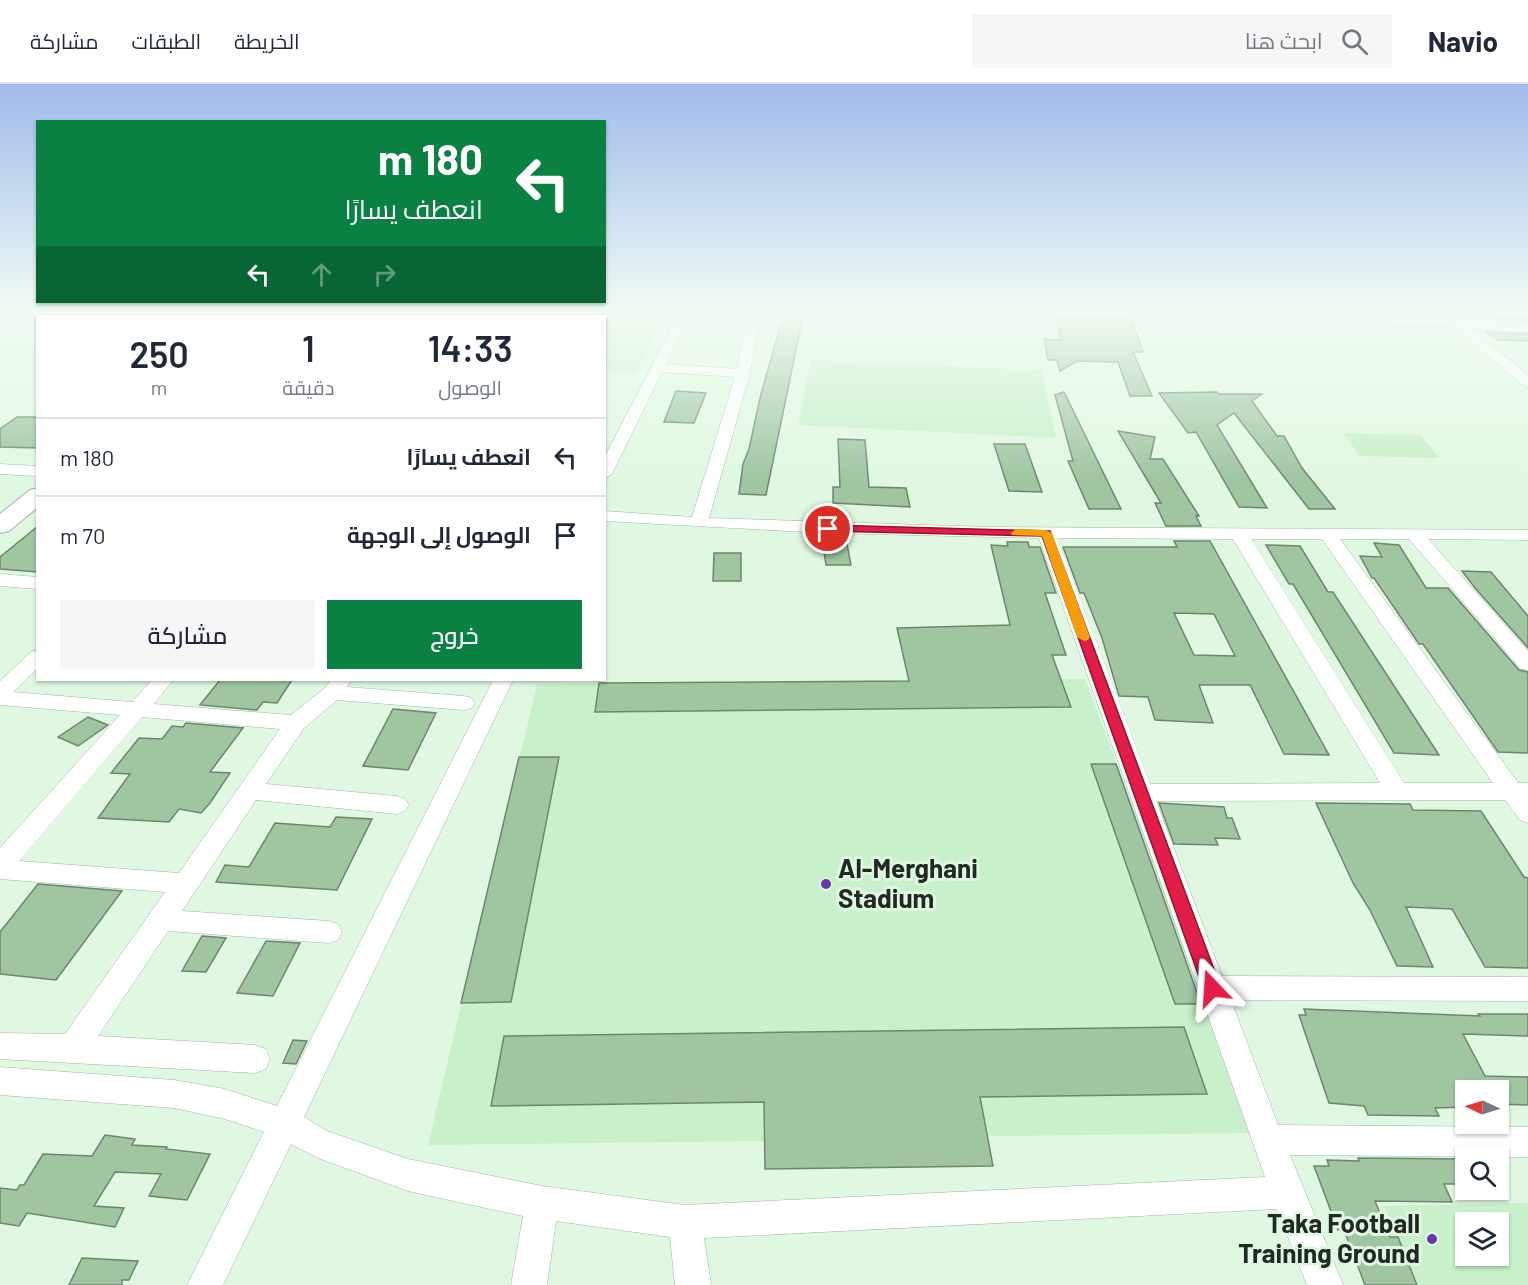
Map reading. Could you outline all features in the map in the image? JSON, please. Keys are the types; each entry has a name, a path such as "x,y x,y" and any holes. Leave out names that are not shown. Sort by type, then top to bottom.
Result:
{"street":[{"path":"606,470 659,368"},
{"path":"660,368 743,374"},
{"path":"699,523 744,368"},
{"path":"1511,368 1528,382"},
{"path":"0,469 36,471"},
{"path":"0,526 36,497"},
{"path":"606,516 861,530 1046,533 1413,533 1528,536"},
{"path":"1238,532 1396,790"},
{"path":"1046,533 1287,1192 1325,1285"},
{"path":"1327,533 1520,791 1528,814"},
{"path":"1413,533 1528,664"},
{"path":"0,580 36,583"},
{"path":"0,693 36,658"},
{"path":"0,865 162,681"},
{"path":"205,1285 503,681"},
{"path":"73,1048 296,723 336,686 464,703"},
{"path":"0,698 296,723"},
{"path":"250,791 397,805"},
{"path":"1141,793 1520,791"},
{"path":"0,869 187,884"},
{"path":"162,920 329,932"},
{"path":"1212,988 1528,990"},
{"path":"0,1046 255,1059"},
{"path":"2,1083 174,1094 225,1104 286,1124 318,1143 408,1175 542,1203 685,1222 1287,1192"},
{"path":"1268,1140 1528,1142"},
{"path":"529,1285 542,1203"},
{"path":"685,1222 693,1285"}],"green space":[{"path":"606,368 639,368 636,373 606,372"},
{"path":"809,368 1042,370 1056,438 798,425"},
{"path":"1343,433 1420,435 1439,458 1360,456"},
{"name":"Al-Merghani Stadium","path":"1085,679 1256,1133 987,1136 993,1166 765,1169 764,1141 428,1145 537,684"},
{"name":"Taka Football Training Ground","path":"1528,1203 1528,1285 1419,1285 1384,1206"}],"building":[{"path":"768,368 792,368 766,495 739,494 743,464 749,449"},
{"path":"1120,368 1140,368 1152,396 1130,396"},
{"path":"676,391 706,393 694,423 664,422"},
{"path":"1064,392 1121,509 1089,509 1068,461 1073,461 1055,395"},
{"path":"1217,392 1219,394 1262,394 1252,401 1277,436 1284,436 1302,468 1335,509 1309,509 1234,413 1217,425 1267,508 1239,507 1196,432 1188,433 1159,393"},
{"path":"17,417 36,417 36,448 0,447 0,429"},
{"path":"1118,431 1155,437 1150,459 1163,459 1199,516 1196,516 1201,526 1166,526 1155,503 1161,503"},
{"path":"838,439 865,440 869,487 906,488 910,507 833,503 833,487 840,487"},
{"path":"994,444 1025,444 1042,492 1009,491"},
{"path":"36,528 36,572 0,569 0,557"},
{"path":"822,539 846,539 851,565 826,565"},
{"path":"1174,541 1210,541 1329,755 1284,754 1250,685 1199,685 1213,723 1155,720 1148,697 1119,696 1102,638 1084,593 1080,593 1063,547 1177,547","holes":["1174,613 1214,614 1235,656 1194,655"]},
{"path":"1007,542 1028,542 1029,547 1040,547 1056,593 1045,593 1066,655 1052,655 1071,707 595,712 599,683 909,681 897,628 1010,625 991,545 1008,546"},
{"path":"1374,543 1399,545 1426,588 1448,588 1519,670 1528,672 1528,753 1498,752 1423,644 1419,644 1372,578 1360,556 1382,557"},
{"path":"1266,545 1300,546 1328,592 1333,592 1439,755 1394,753 1293,584 1289,584"},
{"path":"714,553 741,553 741,581 713,581"},
{"path":"1462,571 1491,572 1528,616 1528,648 1475,588"},
{"path":"219,681 291,681 277,703 263,702 257,710 200,705"},
{"path":"393,709 436,713 408,770 363,766"},
{"path":"88,717 108,725 78,746 58,737"},
{"path":"186,723 243,728 210,772 230,773 201,813 179,809 169,822 98,818 130,774 111,773 139,738 162,739 172,726 183,727"},
{"path":"519,757 559,757 511,1002 461,1003"},
{"path":"1091,764 1116,764 1201,1004 1175,1004"},
{"path":"1159,803 1224,807 1227,818 1232,818 1240,839 1215,838 1218,845 1174,844"},
{"path":"1316,803 1410,804 1413,810 1481,811 1524,877 1528,878 1528,968 1485,967 1452,909 1406,907 1433,967 1397,966 1370,910 1353,883"},
{"path":"336,817 372,819 337,890 216,882 225,865 249,867 275,823 330,827"},
{"path":"38,884 122,891 56,980 0,974 0,932"},
{"path":"202,936 226,938 206,972 182,971"},
{"path":"266,941 300,943 273,996 237,993"},
{"path":"1304,1009 1480,1016 1478,1014 1528,1014 1528,1036 1463,1034 1485,1076 1528,1077 1528,1105 1509,1104 1509,1080 1455,1080 1455,1107 1435,1108 1439,1116 1368,1115 1364,1106 1329,1103 1299,1015 1306,1015"},
{"path":"1184,1027 1207,1094 980,1097 993,1166 765,1169 764,1102 491,1106 504,1036"},
{"path":"293,1040 307,1041 296,1064 283,1063"},
{"path":"105,1135 135,1139 132,1145 167,1147 166,1149 210,1154 187,1200 149,1196 161,1174 115,1172 94,1206 124,1208 115,1227 27,1213 19,1226 0,1223 0,1188 17,1190 20,1185 24,1185 43,1154 92,1156"},
{"path":"1358,1158 1455,1159 1455,1184 1444,1184 1452,1202 1375,1201 1390,1237 1398,1237 1417,1285 1365,1285 1344,1230 1338,1230 1314,1166 1329,1166 1327,1160 1359,1161"},
{"path":"82,1258 138,1261 129,1280 122,1280 122,1285 69,1285"}],"slow traffic":[{"path":"1016,533 1046,533 1084,637"}],"place":[{"name":"Al-Merghani Stadium","path":"826,884"},
{"name":"Taka Football Training Ground","path":"1432,1239"}],"route":[{"path":"828,529 1046,533 1212,988"}]}
